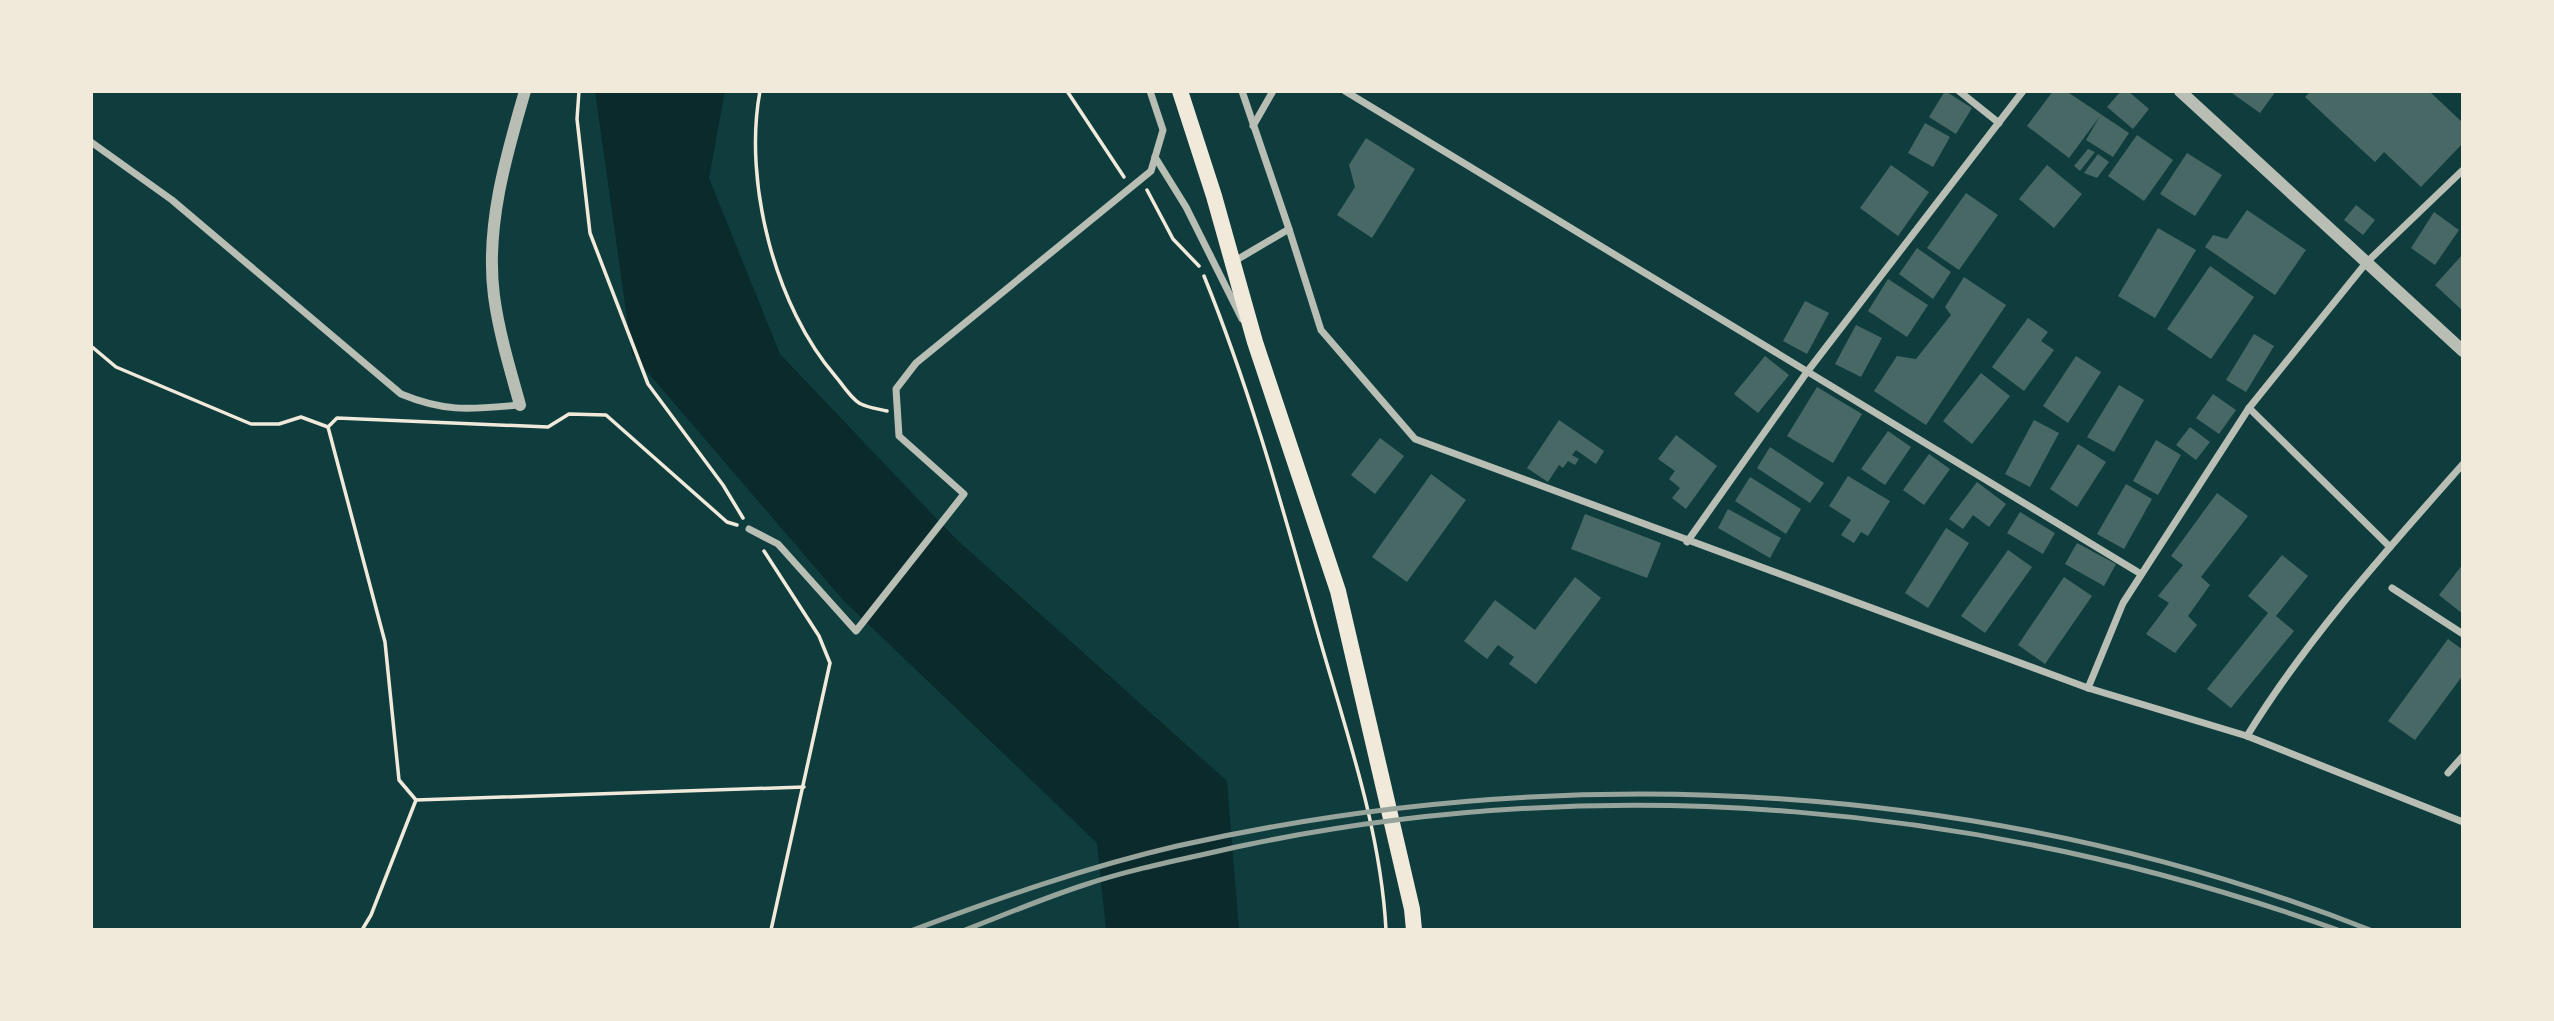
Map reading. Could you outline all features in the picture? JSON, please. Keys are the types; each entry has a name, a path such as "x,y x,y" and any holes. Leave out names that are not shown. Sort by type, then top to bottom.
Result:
{"main road":[{"path":"1180,91 1255,342 1338,591 1409,896 1414,930"}],"street":[{"path":"91,142 172,200 401,394 424,404 457,410 520,405 494,295 493,250 498,201 509,145 525,91"},
{"path":"749,529 778,544 856,631 964,494 899,436 896,389 916,363 1151,171 1163,130 1150,91"},
{"path":"1242,91 1321,330 1415,439 1687,542 2088,688 2247,736 2463,822"},
{"path":"1252,126 1273,91"},
{"path":"1345,91 2141,574"},
{"path":"1959,91 1998,123"},
{"path":"1687,542 1807,372 2023,91"},
{"path":"2180,91 2463,351"},
{"path":"1155,156 1186,207 1214,269 1255,342"},
{"path":"2088,688 2123,603 2249,408 2365,263 2463,170"},
{"path":"1233,262 1289,229"},
{"path":"2249,408 2390,547"},
{"path":"2247,736 2271,696 2390,547 2463,464"},
{"path":"2392,588 2463,634"},
{"path":"2448,773 2463,756"}],"path":[{"path":"579,91 577,119 590,233 648,384 723,485 818,636 830,663 771,930"},
{"path":"760,91 753,126 760,206 785,292 826,365 859,404 898,414"},
{"path":"1067,91 1132,187 1149,191 1173,239 1201,267 1224,325 1263,441 1347,732 1371,832 1386,930"},
{"path":"91,346 116,367 251,424 279,424 301,416 328,428"},
{"path":"328,428 337,418 548,427 569,414 606,415 727,522 749,529"},
{"path":"328,428 385,642 399,780 416,800"},
{"path":"416,800 804,787"},
{"path":"362,930 371,915 416,800"}],"water":[{"path":"595,91 725,91 709,178 780,354 955,538 1227,781 1239,930 1106,930 1097,843 843,600 632,354"}],"building":[{"path":"1945,91 1972,108 1956,134 1929,117"},
{"path":"2053,91 2066,91 2129,133 2113,157 2086,140 2100,116 2069,158 2027,126"},
{"path":"2121,91 2128,91 2149,109 2133,129 2107,107"},
{"path":"2229,91 2276,91 2260,113"},
{"path":"2311,91 2429,91 2463,123 2463,143 2421,187 2384,152 2375,162 2305,97"},
{"path":"1925,123 1950,137 1933,167 1908,153"},
{"path":"2137,135 2173,160 2144,201 2108,176"},
{"path":"1366,138 1415,169 1372,238 1337,215 1355,187 1349,165"},
{"path":"2088,149 2095,152 2080,171 2074,166"},
{"path":"2187,153 2222,175 2195,216 2160,194"},
{"path":"2098,154 2109,162 2097,178 2084,173"},
{"path":"1891,165 1929,192 1898,236 1860,208"},
{"path":"2047,165 2082,194 2054,228 2019,199"},
{"path":"1966,193 1998,215 1959,270 1927,248"},
{"path":"2356,205 2375,220 2363,235 2344,220"},
{"path":"2247,210 2306,250 2275,295 2205,247 2213,235 2227,239"},
{"path":"2434,212 2459,230 2435,265 2411,248"},
{"path":"2158,228 2196,250 2155,318 2118,296"},
{"path":"1917,248 1951,272 1933,299 1899,274"},
{"path":"2463,254 2463,311 2435,285"},
{"path":"2210,266 2254,297 2211,359 2167,329"},
{"path":"1964,277 2006,305 1926,425 1874,391 1897,356 1916,359 1951,315 1945,307"},
{"path":"1888,279 1928,305 1907,337 1868,311"},
{"path":"1805,301 1829,313 1807,354 1783,341"},
{"path":"2028,318 2048,332 2041,341 2054,350 2024,391 1992,367"},
{"path":"1856,325 1882,338 1861,377 1835,364"},
{"path":"2254,334 2274,346 2246,392 2226,380"},
{"path":"1765,356 1789,375 1758,413 1734,394"},
{"path":"2076,356 2101,372 2068,423 2043,406"},
{"path":"1981,373 2010,396 1972,444 1943,421"},
{"path":"2119,385 2144,400 2114,452 2087,437"},
{"path":"1817,387 1862,414 1833,463 1787,436"},
{"path":"2213,394 2236,410 2219,434 2196,418"},
{"path":"1559,420 1604,451 1596,464 1576,450 1572,455 1579,459 1575,465 1568,461 1563,468 1559,465 1548,482 1527,468"},
{"path":"2034,420 2059,433 2030,487 2005,474"},
{"path":"2190,427 2210,442 2196,460 2176,445"},
{"path":"1888,431 1911,447 1885,485 1861,469"},
{"path":"1676,435 1717,466 1686,509 1672,498 1680,488 1669,479 1675,471 1658,459"},
{"path":"1380,438 1404,456 1375,494 1351,475"},
{"path":"2156,440 2181,455 2158,495 2133,481"},
{"path":"2078,444 2106,462 2077,507 2050,489"},
{"path":"1770,447 1824,483 1810,503 1757,468"},
{"path":"1929,454 1950,469 1924,505 1903,490"},
{"path":"1431,474 1466,500 1407,582 1372,557"},
{"path":"1848,476 1890,501 1868,536 1861,532 1854,543 1841,535 1851,520 1829,506"},
{"path":"1750,477 1801,509 1786,534 1735,501"},
{"path":"1977,482 2006,504 1989,527 1973,515 1963,529 1949,519"},
{"path":"2126,484 2152,499 2124,549 2097,534"},
{"path":"2217,493 2248,516 2201,577 2210,585 2188,616 2197,625 2175,653 2146,634 2169,603 2158,596 2183,565 2171,556"},
{"path":"1728,509 1781,538 1770,558 1718,528"},
{"path":"2020,512 2055,533 2043,554 2007,533"},
{"path":"1585,514 1661,543 1647,578 1571,549"},
{"path":"1946,528 1969,543 1928,608 1905,593"},
{"path":"2077,543 2116,564 2104,586 2065,564"},
{"path":"2008,550 2032,567 1985,633 1961,616"},
{"path":"2282,555 2308,576 2276,616 2294,631 2231,708 2207,689 2268,613 2248,596"},
{"path":"2463,564 2463,614 2439,595"},
{"path":"1575,577 1601,598 1536,684 1509,664 1514,657 1498,645 1487,659 1464,641 1495,600 1535,630"},
{"path":"2064,577 2092,596 2045,664 2018,645"},
{"path":"2448,639 2463,650 2463,675 2415,740 2388,721"}],"railway":[{"path":"913,930 1044,884 1177,846 1326,818 1477,801 1629,794 1780,799 1930,814 2079,842 2226,880 2370,930"},
{"path":"965,930 1103,879 1241,846 1379,822 1517,809 1656,806 1795,812 1933,828 2070,853 2205,887 2338,930"}]}
